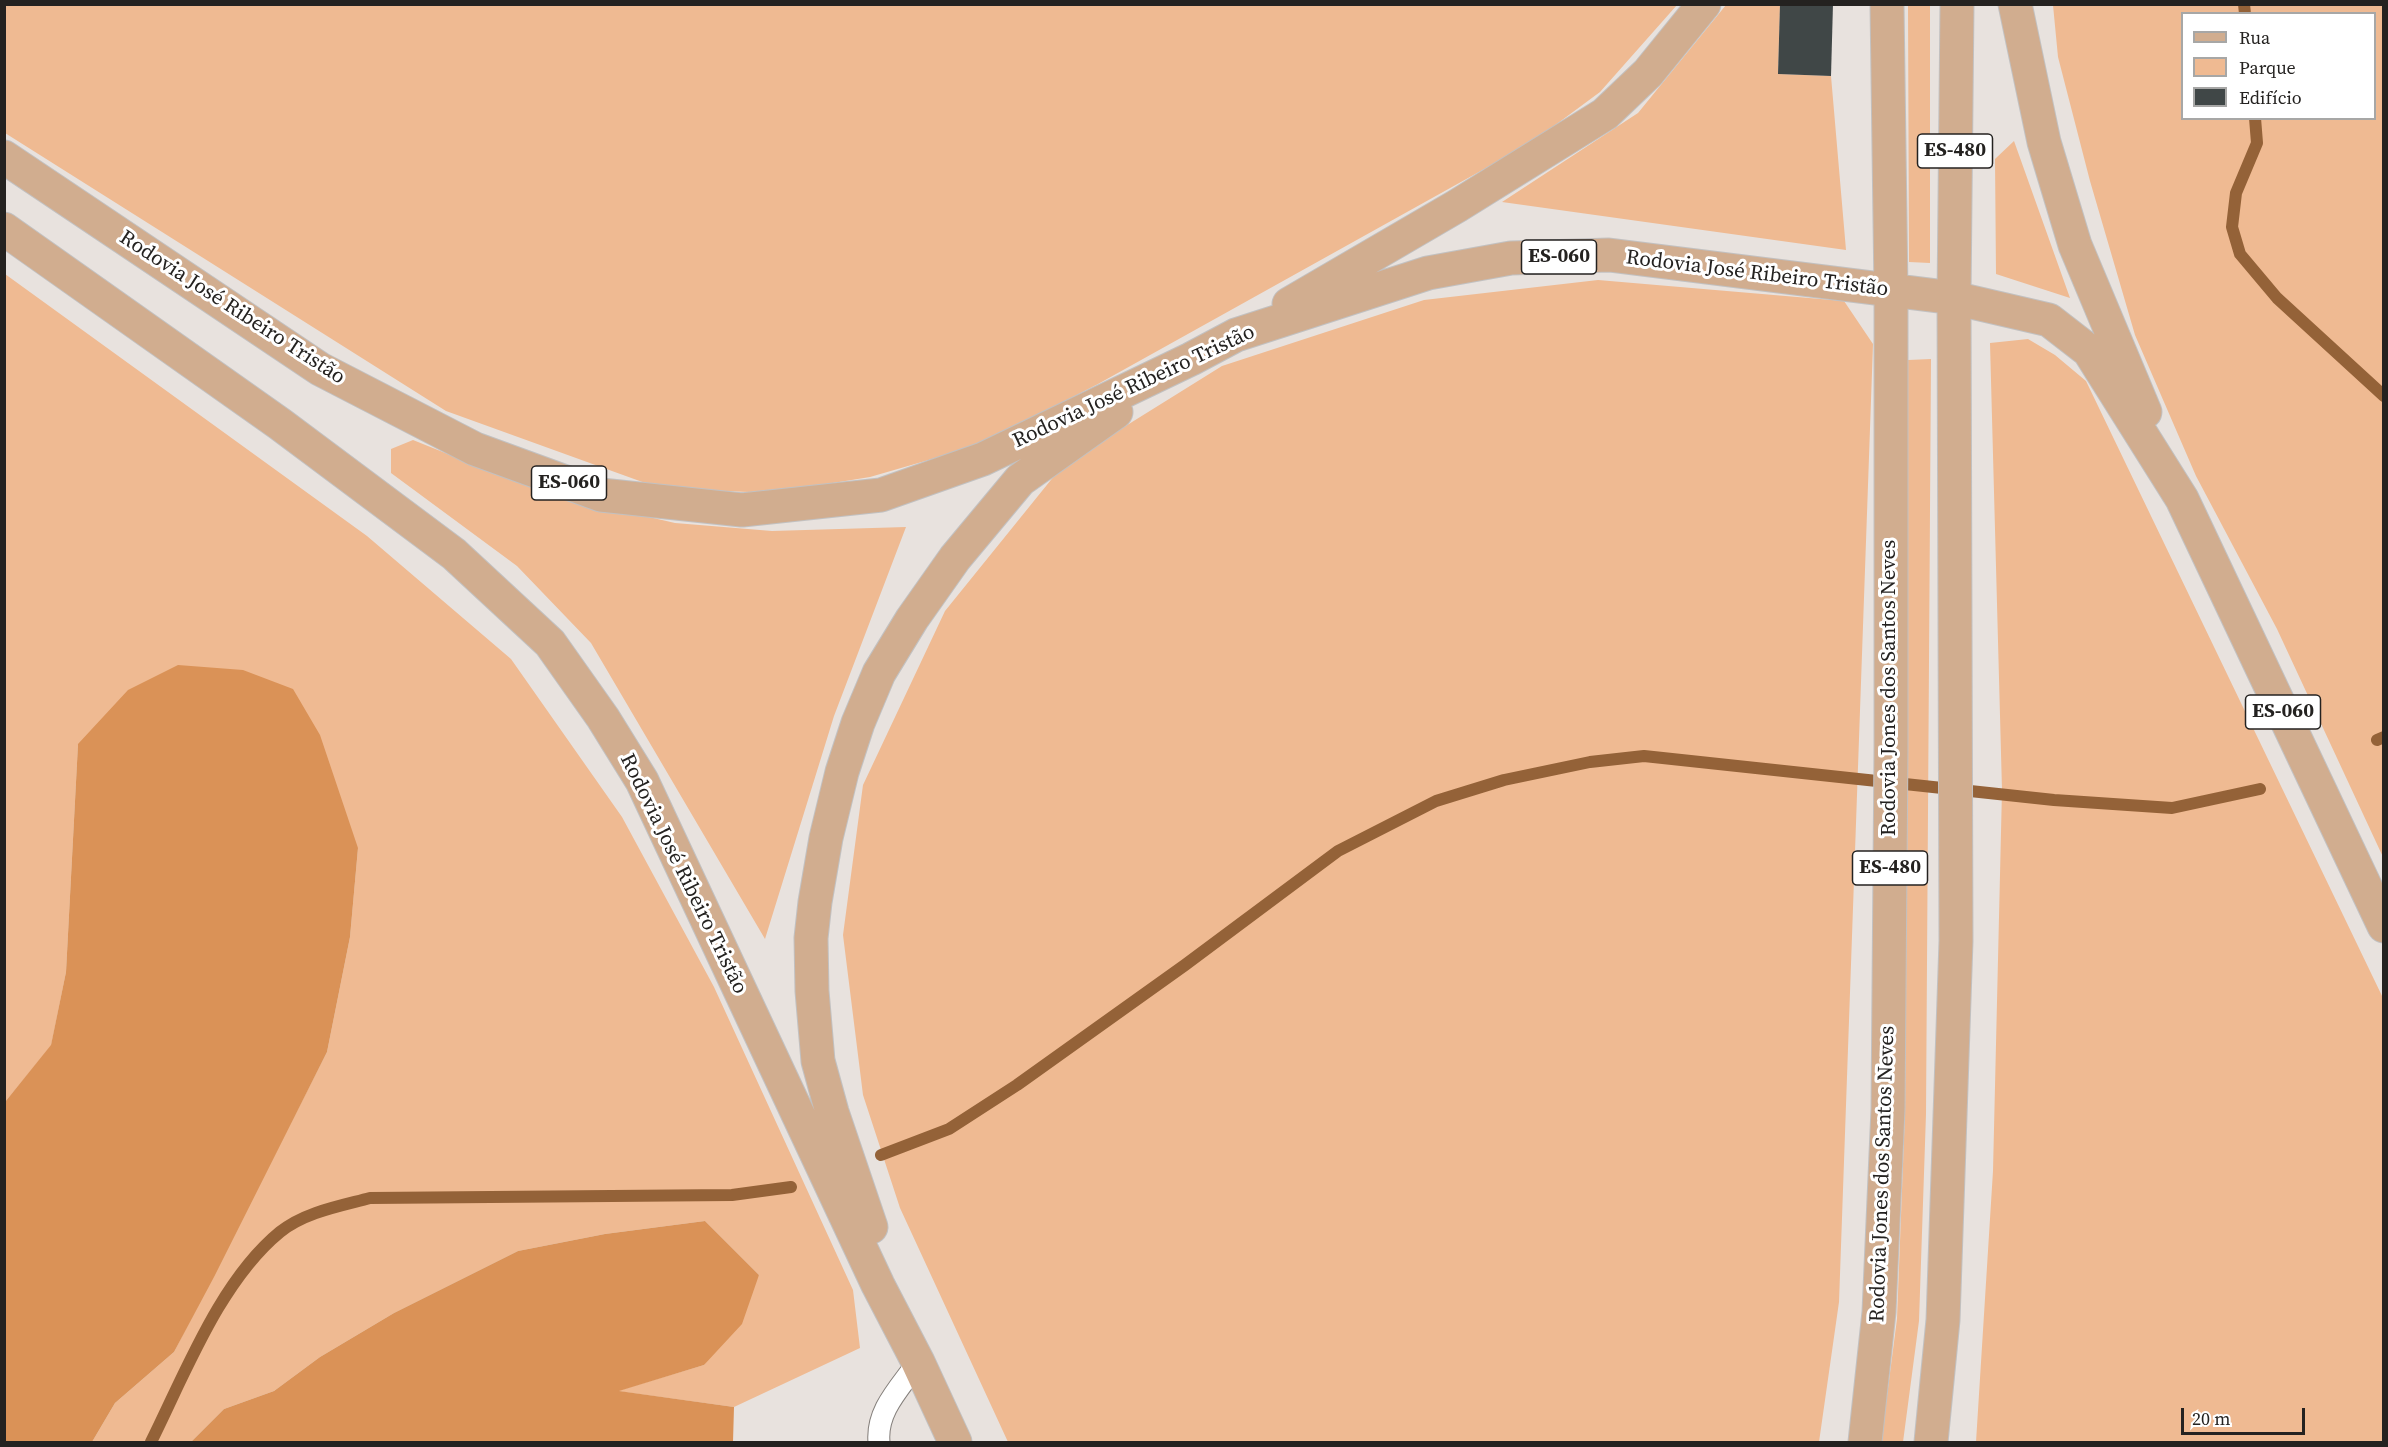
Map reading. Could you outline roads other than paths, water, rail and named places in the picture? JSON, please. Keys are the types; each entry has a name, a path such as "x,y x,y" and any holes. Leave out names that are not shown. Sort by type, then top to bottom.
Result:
{"main road":[{"path":"1236,334 1457,206 1605,114 1648,73 1704,4"},
{"name":"Rodovia Jones dos Santos Neves","path":"1865,1443 1879,1312 1888,1109 1891,292 1887,4"},
{"name":"ES-480","path":"1931,1443 1943,1320 1956,941 1954,298 1957,4"},
{"path":"2015,4 2044,142 2075,245 2182,499"},
{"name":"Rodovia José Ribeiro Tristão","path":"4,158 320,369 475,449 601,495 742,510 881,495 982,459 1191,359 1236,334 1428,273 1511,258 1609,255 1891,292 1954,298 2049,320 2088,351 2182,499 2384,926"},
{"name":"Rodovia José Ribeiro Tristão","path":"4,229 280,424 454,554 550,643 603,718 642,781 878,1285 918,1362 955,1443"},
{"path":"918,1362 832,1112 818,1061 812,991 811,938 825,838 842,772 858,723 879,673 912,619 955,558 1012,489 1020,480 1191,359"}],"lane":[{"path":"879,1443 882,1412 918,1362"}],"waterway":[{"path":"2244,4 2245,12"},
{"path":"2255,120 2257,143 2236,193 2232,227 2240,254 2277,298 2384,396"},
{"path":"2377,740 2384,737"},
{"path":"881,1155 949,1129 1017,1085 1185,965 1338,851 1436,801 1504,780 1590,762 1644,756 2054,800 2172,808 2260,789"},
{"path":"151,1442 206,1330 239,1276 280,1232 300,1219 370,1198 732,1195 791,1187"}]}
